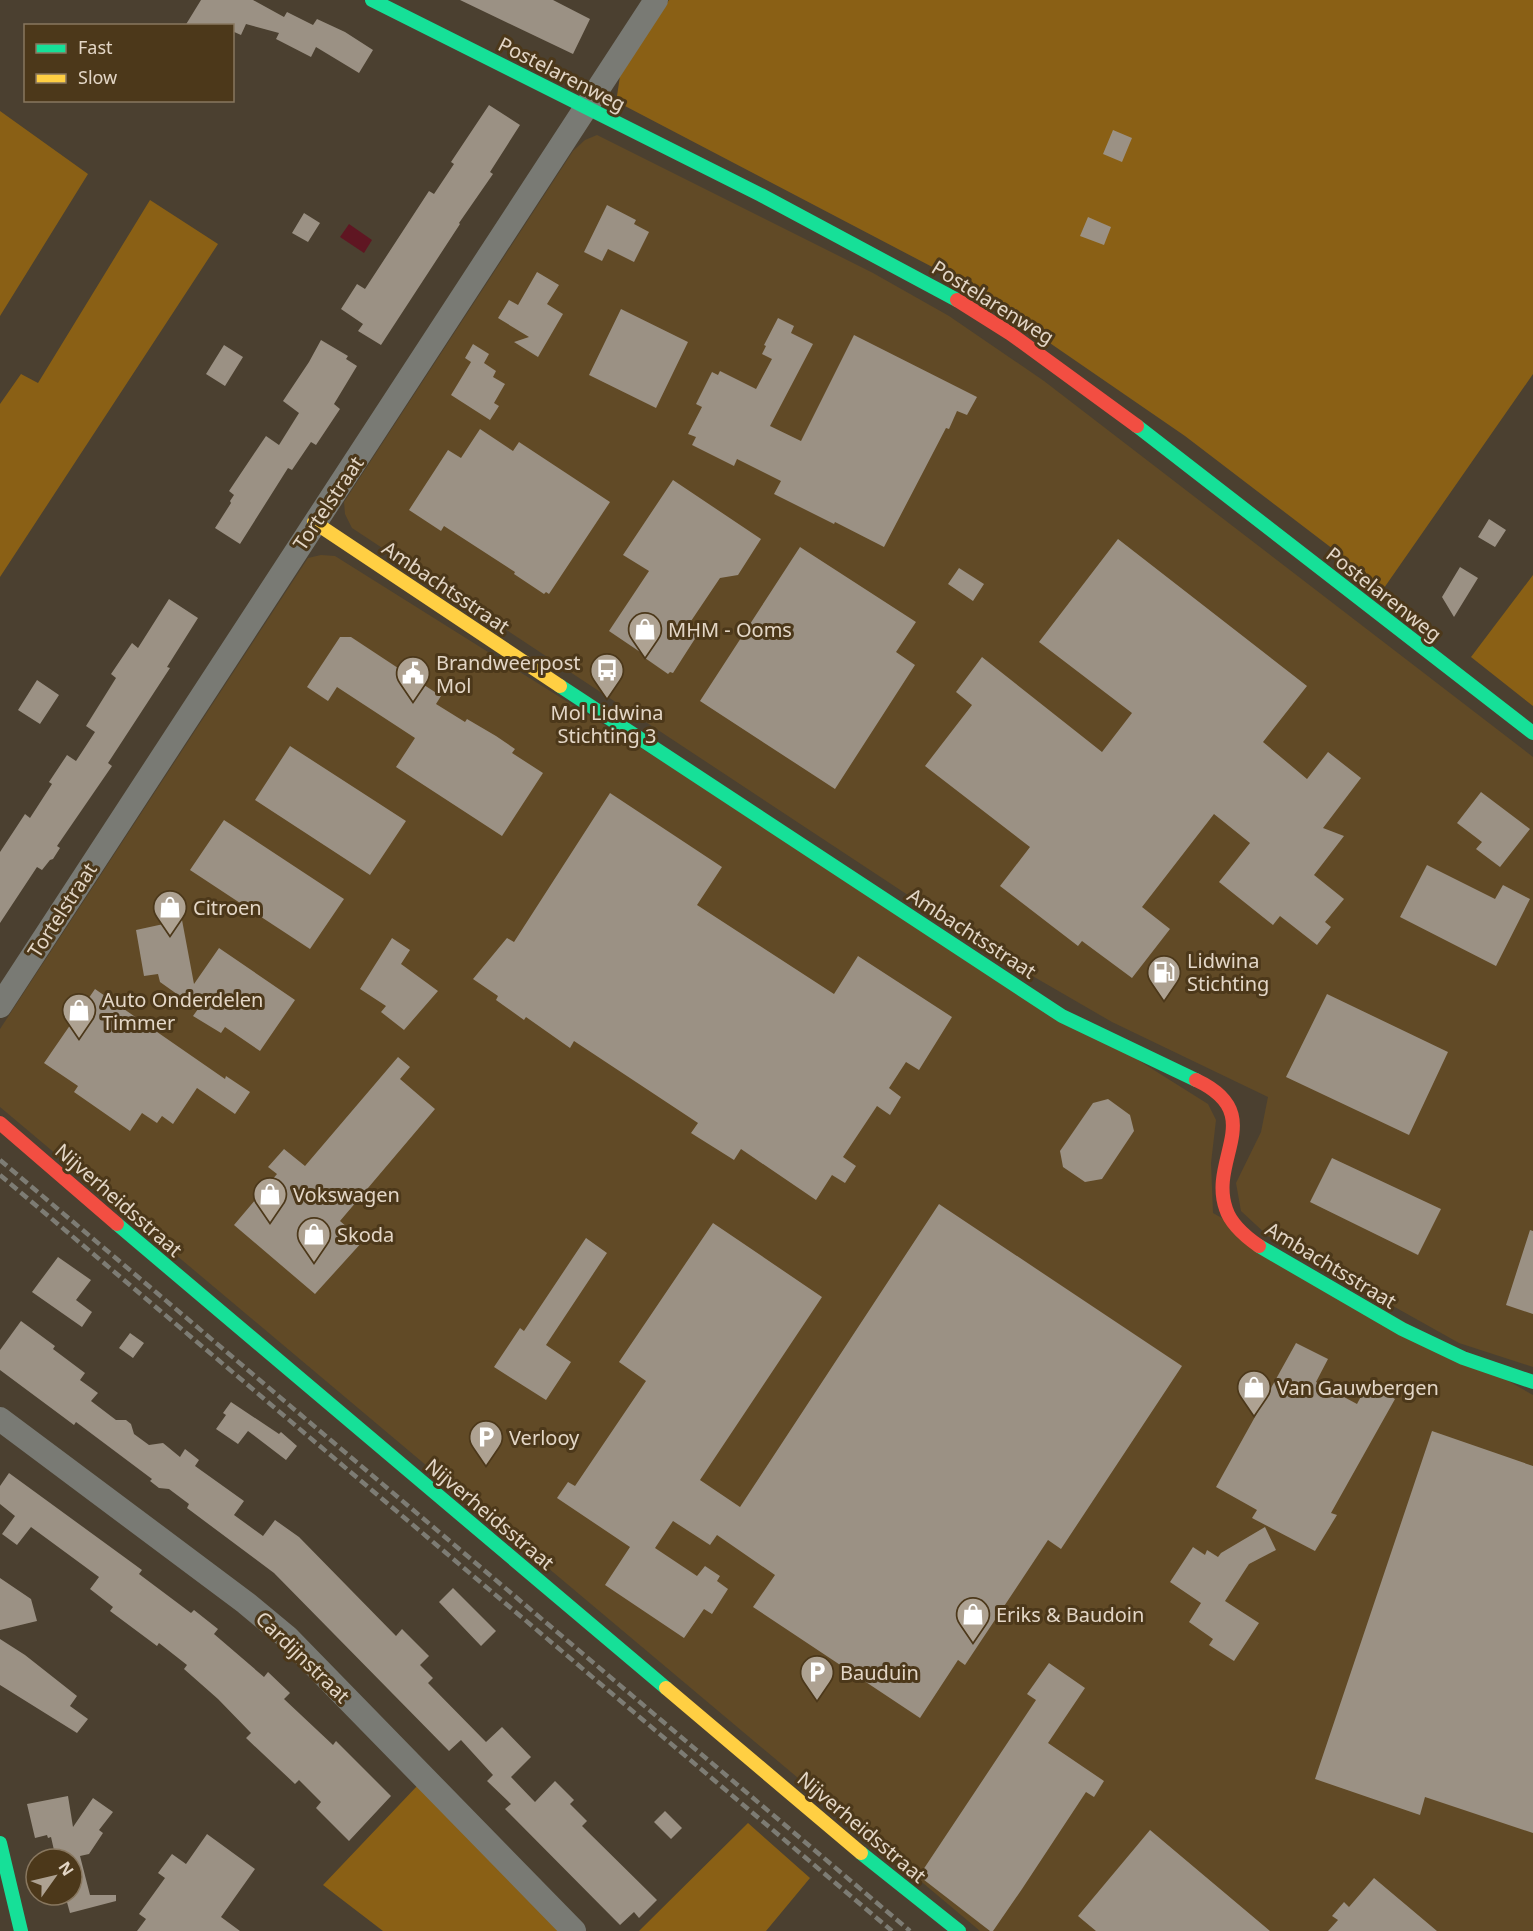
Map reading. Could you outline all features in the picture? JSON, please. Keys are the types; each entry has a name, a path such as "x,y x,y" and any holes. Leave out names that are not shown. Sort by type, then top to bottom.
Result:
{"street":[{"name":"Postelarenweg","path":"372,0 761,195 954,298 1011,334 1133,423 1533,733"},
{"name":"Tortelstraat","path":"0,1006 656,0"},
{"name":"Ambachtsstraat","path":"314,522 1062,1016 1194,1078 1221,1095 1232,1112 1235,1130 1224,1173 1225,1206 1233,1222 1244,1235 1258,1246 1402,1329 1463,1358 1533,1382"},
{"name":"Nijverheidsstraat","path":"0,1123 575,1612 889,1876 959,1931"},
{"name":"Cardijnstraat","path":"0,1419 236,1596 287,1637 574,1931"},
{"path":"0,1843 21,1931"}],"shaded area":[{"path":"669,0 1533,0 1533,374 1384,588 1185,436 961,282 625,106 617,96 620,76"},
{"path":"0,111 88,174 0,316"},
{"path":"597,135 873,273 949,316 1044,381 1533,757 1533,1367 1459,1343 1268,1236 1241,1211 1236,1183 1261,1132 1268,1097 1112,1022 1017,967 352,528 345,514 344,502 573,151 585,140"},
{"path":"150,200 218,244 0,577 0,404 21,374 38,383"},
{"path":"349,224 372,240 364,253 340,237"},
{"path":"321,555 335,556 1208,1104 1216,1120 1211,1163 1213,1213 1533,1395 1533,1931 980,1931 0,1107 0,1029 308,558"},
{"path":"1533,575 1533,706 1471,657"},
{"path":"418,1785 561,1931 383,1931 323,1885"},
{"path":"748,1823 810,1878 766,1931 639,1931"}],"building":[{"path":"201,0 253,0 284,17 287,12 313,25 317,19 345,32 373,50 359,73 316,47 311,57 276,39 279,33 246,24 241,35 234,32 234,24 186,24"},
{"path":"460,0 553,0 590,19 573,54"},
{"path":"489,105 520,125 490,172 493,174 381,345 358,331 363,324 341,309 357,284 365,289 429,191 434,194 454,164 451,162"},
{"path":"1113,130 1132,138 1122,162 1103,154"},
{"path":"607,205 636,220 634,224 649,232 634,262 608,249 602,261 584,252"},
{"path":"304,213 320,223 308,242 292,233"},
{"path":"1088,217 1111,227 1104,245 1080,236"},
{"path":"537,272 559,285 547,304 563,314 538,357 514,342 529,337 498,318 509,300 518,305"},
{"path":"621,309 688,342 656,408 589,375"},
{"path":"778,318 794,326 791,333 813,344 770,426 801,441 854,335 977,397 967,415 957,411 949,429 946,428 884,547 774,494 781,481 737,459 734,466 692,445 696,437 688,434 702,407 696,404 712,372 718,375 720,371 756,389 772,359 762,354 766,346 764,345"},
{"path":"321,340 348,356 346,359 357,366 334,404 340,409 316,445 311,442 292,470 288,468 240,544 215,528 231,503 234,495 229,491 266,436 279,445 299,413 283,401"},
{"path":"473,344 489,354 484,363 496,371 493,377 505,384 494,403 499,406 490,420 451,395 471,362 465,358"},
{"path":"224,345 243,357 225,386 206,374"},
{"path":"480,429 513,451 519,442 610,502 549,594 546,592 544,594 514,574 515,572 444,526 441,531 409,510 448,450 461,458"},
{"path":"673,480 761,539 738,575 720,578 687,627 698,634 673,673 668,674 609,631 649,571 623,555"},
{"path":"1489,519 1506,530 1495,547 1478,537"},
{"path":"1118,539 1307,686 1263,742 1307,779 1328,752 1361,778 1323,828 1344,836 1314,875 1344,899 1325,922 1331,927 1317,945 1280,916 1273,925 1219,882 1250,843 1214,814 1142,907 1170,929 1132,978 1082,941 1078,946 1000,886 1030,847 925,766 972,705 956,692 982,657 1102,752 1132,713 1039,642"},
{"path":"800,547 916,622 896,652 915,665 835,789 700,701"},
{"path":"1460,567 1478,578 1454,617 1442,597"},
{"path":"959,568 984,584 973,601 948,584"},
{"path":"169,599 198,618 167,667 170,668 108,763 112,766 57,846 60,848 53,859 42,870 37,867 0,923 0,852 25,814 30,818 52,784 49,782 67,755 76,761 95,732 86,726 116,678 111,674 132,643 138,648"},
{"path":"340,637 351,637 441,696 436,704 465,722 467,719 496,736 515,749 512,753 543,773 502,836 396,767 415,738 337,687 328,701 307,687"},
{"path":"37,680 59,695 40,724 18,710"},
{"path":"290,746 406,821 370,875 255,800"},
{"path":"1481,792 1530,829 1500,867 1476,849 1482,842 1457,823"},
{"path":"610,793 722,867 697,905 834,994 858,956 952,1017 919,1070 906,1062 889,1088 901,1097 890,1115 877,1106 843,1157 856,1166 845,1183 832,1175 816,1200 741,1149 734,1160 691,1133 698,1123 574,1041 570,1048 526,1017 524,1020 496,1000 498,996 473,979 507,938 514,942"},
{"path":"224,820 344,899 310,949 190,870"},
{"path":"1427,865 1495,899 1503,885 1530,899 1496,966 1400,917"},
{"path":"182,920 194,984 219,948 295,1000 260,1051 225,1027 221,1033 193,1016 198,1009 160,982 158,974 144,976 136,930"},
{"path":"392,938 410,950 401,964 438,991 404,1030 381,1012 386,1006 360,989"},
{"path":"95,989 225,1079 226,1076 250,1092 235,1114 197,1088 173,1124 162,1116 157,1123 142,1113 130,1131 74,1092 78,1086 44,1063"},
{"path":"1327,994 1448,1052 1409,1135 1286,1077"},
{"path":"398,1057 410,1067 400,1079 435,1109 340,1221 363,1241 315,1294 234,1225 277,1174 268,1167 284,1149 305,1166"},
{"path":"1108,1099 1130,1115 1134,1131 1102,1179 1085,1182 1063,1167 1060,1151 1093,1103"},
{"path":"1332,1158 1441,1209 1418,1255 1310,1202"},
{"path":"939,1204 1182,1366 1061,1549 1048,1540 965,1665 958,1660 920,1718 753,1607 775,1575 717,1535 710,1545 673,1521 655,1548 697,1576 705,1566 720,1576 717,1581 728,1589 712,1614 704,1609 684,1638 605,1585 630,1547 557,1498 568,1482 575,1486 646,1381 619,1362 713,1223 822,1297 700,1480 740,1507"},
{"path":"1530,1230 1533,1231 1533,1314 1506,1305"},
{"path":"586,1238 607,1253 546,1345 571,1362 546,1400 494,1367 520,1328 524,1331"},
{"path":"58,1257 91,1280 76,1300 92,1312 82,1327 32,1292"},
{"path":"21,1321 55,1346 53,1349 85,1373 80,1380 98,1393 91,1401 116,1420 126,1420 131,1424 134,1434 149,1445 163,1443 180,1457 185,1449 199,1460 195,1466 244,1501 234,1515 263,1536 275,1520 299,1537 396,1636 402,1629 429,1656 420,1665 433,1678 428,1683 486,1742 502,1727 531,1757 511,1777 535,1802 555,1781 574,1800 570,1804 587,1821 582,1826 657,1900 639,1918 634,1912 620,1925 505,1809 511,1804 487,1781 493,1775 461,1740 449,1751 274,1573 187,1508 189,1504 169,1489 159,1488 150,1481 152,1479 76,1422 74,1425 0,1370 0,1350"},
{"path":"130,1333 144,1343 133,1358 119,1348"},
{"path":"1296,1343 1328,1359 1316,1382 1357,1404 1368,1383 1395,1399 1331,1513 1337,1515 1315,1551 1252,1518 1257,1510 1216,1487"},
{"path":"231,1402 279,1434 281,1432 297,1446 286,1460 248,1431 238,1444 216,1429 226,1415 223,1413"},
{"path":"1432,1431 1533,1466 1533,1833 1425,1797 1420,1815 1315,1779"},
{"path":"9,1473 142,1570 139,1574 191,1613 194,1610 218,1629 214,1634 264,1677 268,1672 290,1693 284,1699 333,1745 336,1741 391,1796 349,1841 316,1808 321,1802 299,1780 295,1784 246,1738 251,1733 184,1669 187,1665 159,1643 157,1646 110,1611 113,1607 90,1589 99,1577 31,1527 17,1545 2,1534 15,1516 0,1504 0,1486"},
{"path":"1265,1527 1276,1550 1249,1564 1225,1601 1259,1623 1234,1661 1209,1645 1213,1639 1189,1622 1201,1603 1170,1582 1193,1547 1205,1555 1207,1550 1218,1557"},
{"path":"0,1578 31,1599 37,1621 0,1630"},
{"path":"453,1588 496,1631 481,1646 439,1602"},
{"path":"0,1639 25,1655 77,1696 70,1706 88,1719 77,1733 0,1685"},
{"path":"1049,1663 1085,1688 1048,1743 1104,1781 1094,1797 1086,1792 993,1931 990,1931 919,1876 1036,1700 1027,1694"},
{"path":"68,1796 73,1827 93,1798 113,1812 99,1830 103,1833 89,1854 84,1855 84,1847 53,1847 51,1837 48,1838 47,1835 35,1838 27,1804"},
{"path":"665,1811 682,1828 671,1839 654,1822"},
{"path":"1150,1830 1270,1931 1096,1931 1078,1916"},
{"path":"207,1834 255,1869 221,1917 240,1931 137,1931 146,1919 139,1914 165,1878 158,1873 172,1854 186,1864"},
{"path":"84,1872 90,1895 116,1895 116,1901 70,1913 68,1907 84,1907"},
{"path":"1374,1878 1437,1931 1328,1931 1338,1920 1332,1916 1344,1902 1349,1907"}],"railway":[{"path":"0,1160 910,1931"},
{"path":"0,1175 892,1931"}],"traffic: fast":[{"path":"372,0 761,195 957,300"},
{"path":"1137,426 1533,733"},
{"path":"560,686 1062,1016 1196,1080"},
{"path":"117,1224 666,1688"},
{"path":"1259,1246 1402,1329 1463,1358 1533,1382"},
{"path":"0,1843 21,1931"},
{"path":"861,1853 959,1931"}],"traffic: slow":[{"path":"314,522 560,686"},
{"path":"666,1688 861,1853"}],"traffic: jam":[{"path":"957,300 1011,334 1137,426"},
{"path":"1196,1080 1218,1093 1229,1107 1233,1123 1224,1173 1223,1190 1226,1209 1235,1225 1259,1246"},
{"path":"0,1123 117,1224"}],"place":[{"name":"MHM - Ooms","path":"645,658"},
{"name":"Mol Lidwina Stichting 3","path":"607,699"},
{"name":"Brandweerpost Mol","path":"413,702"},
{"name":"Citroen","path":"170,936"},
{"name":"Lidwina Stichting","path":"1164,1001"},
{"name":"Auto Onderdelen Timmer","path":"79,1039"},
{"name":"Vokswagen","path":"270,1223"},
{"name":"Skoda","path":"314,1263"},
{"name":"Van Gauwbergen","path":"1254,1416"},
{"name":"Verlooy","path":"486,1466"},
{"name":"Eriks & Baudoin","path":"973,1643"},
{"name":"Bauduin","path":"817,1701"}]}
